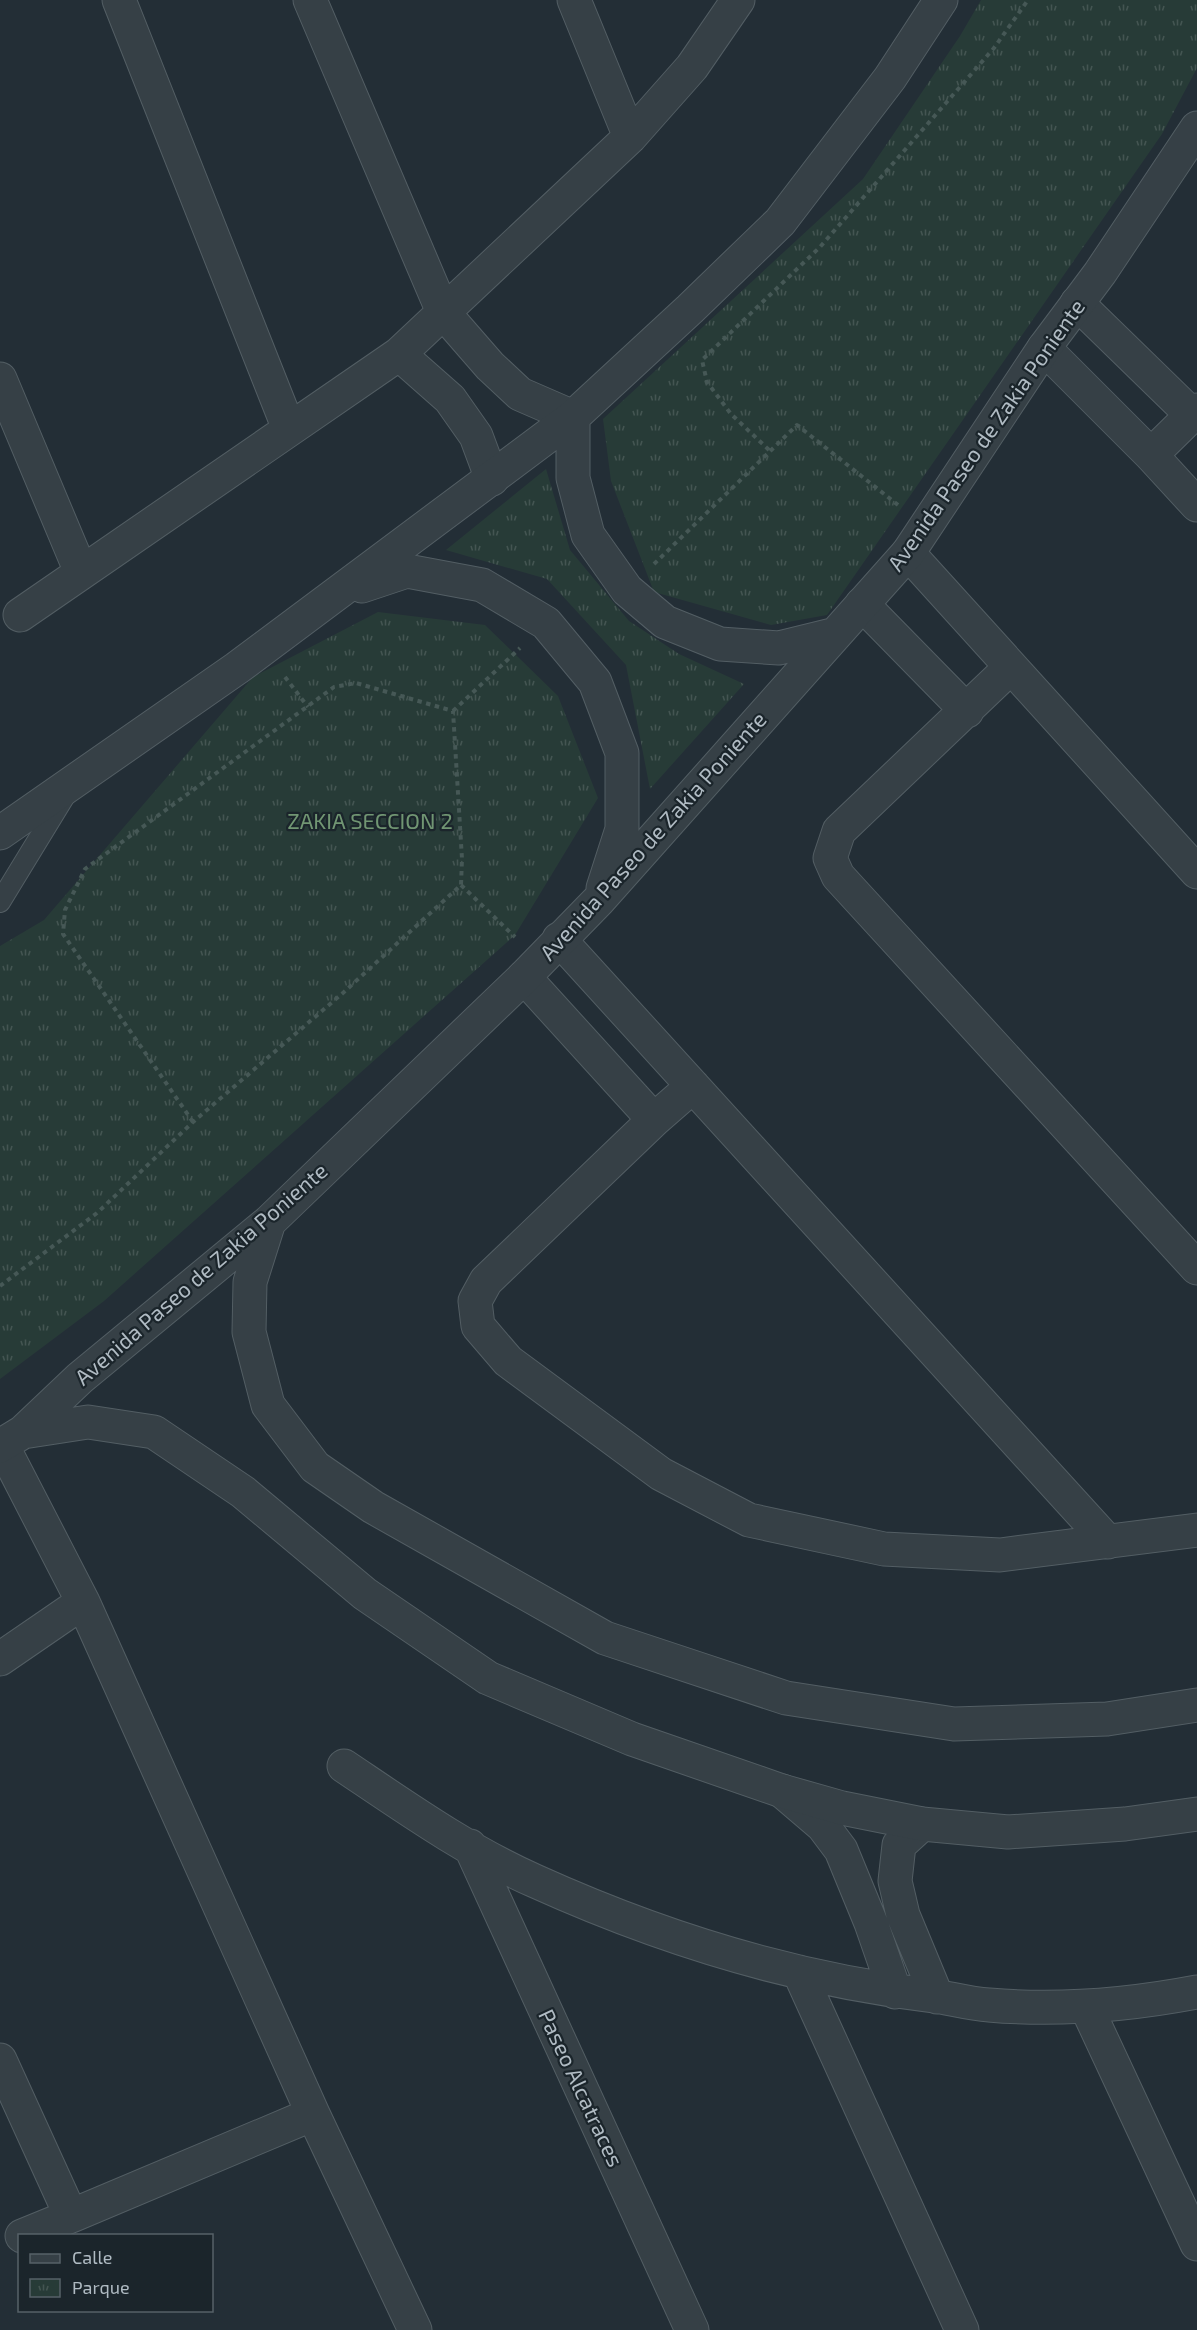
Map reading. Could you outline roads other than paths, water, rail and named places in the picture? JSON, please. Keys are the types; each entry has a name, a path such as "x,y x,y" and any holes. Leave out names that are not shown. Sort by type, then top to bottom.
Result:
{"street":[{"path":"120,0 289,429"},
{"path":"310,0 443,312 490,366 520,394 573,417"},
{"path":"574,0 630,137"},
{"path":"20,615 399,354 630,137 693,67 738,0"},
{"path":"0,833 237,668 573,417 780,222 890,78 941,0"},
{"name":"Avenida Paseo de Zakia Poniente","path":"8,1441 80,1378 269,1222 524,977 598,901 908,553 1044,348 1100,273 1197,128"},
{"path":"1077,303 1195,413 1151,455"},
{"path":"1044,348 1151,455 1197,505"},
{"path":"399,354 450,399 476,436 492,479"},
{"path":"0,379 81,572"},
{"path":"573,417 573,478 588,535 627,590 665,622 720,644 779,648 836,634"},
{"path":"908,553 1197,872"},
{"path":"330,597 407,571 482,585 546,623 595,682 622,753 622,829 598,901"},
{"path":"862,604 967,711"},
{"path":"1011,667 839,831 830,858 838,876 1197,1268"},
{"path":"559,939 1108,1542"},
{"path":"524,977 654,1120"},
{"path":"693,1086 654,1120 486,1281 475,1301 478,1326 507,1361 661,1474 749,1520 884,1549 1000,1555 1197,1530"},
{"path":"269,1222 250,1282 249,1332 268,1405 315,1467 374,1507 605,1638 786,1698 954,1724 1107,1719 1197,1705"},
{"path":"415,2330 313,2114 83,1602 8,1441 88,1422 154,1432 243,1492 365,1594 488,1678 632,1739 782,1791 842,1808 922,1824 1008,1832 1125,1824 1197,1814"},
{"path":"0,1659 83,1602"},
{"path":"344,1766 420,1818 533,1881 627,1919 701,1945 799,1972 895,1992 988,2006 1086,2006 1197,1992"},
{"path":"782,1791 823,1826 841,1850 871,1923 895,1992"},
{"path":"922,1824 899,1845 895,1881 903,1915 937,1997"},
{"name":"Paseo Alcatraces","path":"470,1846 692,2330"},
{"path":"799,1972 962,2330"},
{"path":"1086,2006 1197,2244"},
{"path":"0,2060 71,2216"},
{"path":"26,2234 313,2114"},
{"path":"0,2244 18,2237"}],"lane":[{"path":"0,902 73,784"}],"park label":[{"name":"ZAKIA SECCION 2","path":"370,821"}]}
